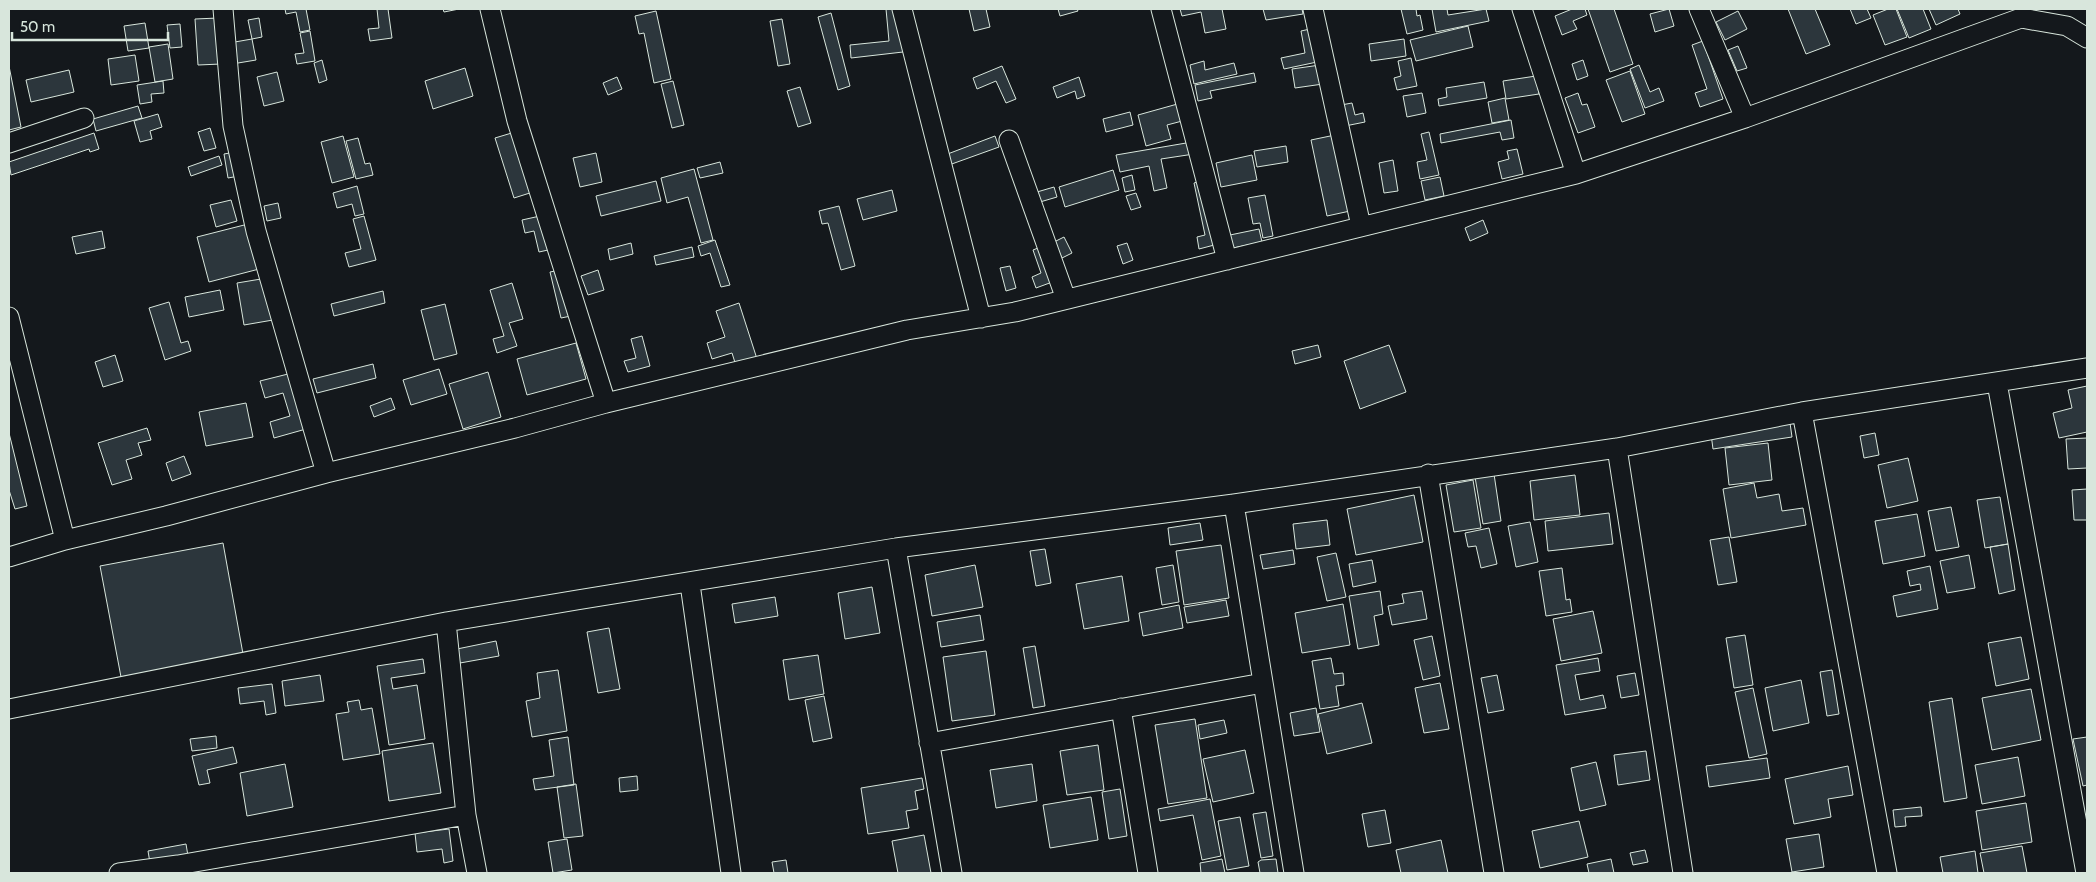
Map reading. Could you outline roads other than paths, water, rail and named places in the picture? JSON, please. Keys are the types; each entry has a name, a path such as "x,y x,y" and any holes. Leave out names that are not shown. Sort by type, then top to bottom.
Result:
{"street":[{"path":"222,9 234,126 256,231 326,473"},
{"path":"490,9 517,121 606,402"},
{"path":"902,9 981,318"},
{"path":"1161,9 1227,260"},
{"path":"1313,9 1360,226"},
{"path":"1522,9 1576,174"},
{"path":"1699,9 1745,118"},
{"path":"9,557 64,540 166,516 326,473 515,428 606,402 907,330 981,318 1066,300 1576,174 1745,118 2019,13 2067,26 2087,38"},
{"path":"9,143 84,118"},
{"path":"1009,140 1066,300"},
{"path":"9,317 64,540"},
{"path":"9,709 446,622 690,584 896,548 1234,504 1428,474 1617,448 1802,412 2087,368"},
{"path":"1997,383 2086,873"},
{"path":"1802,412 1887,873"},
{"path":"1617,448 1683,873"},
{"path":"1428,474 1494,873"},
{"path":"1234,504 1294,873"},
{"path":"896,548 952,873"},
{"path":"690,584 731,873"},
{"path":"446,622 466,815 477,873"},
{"path":"929,743 1263,682"},
{"path":"1121,708 1148,873"},
{"path":"119,873 178,865 466,815"}]}
